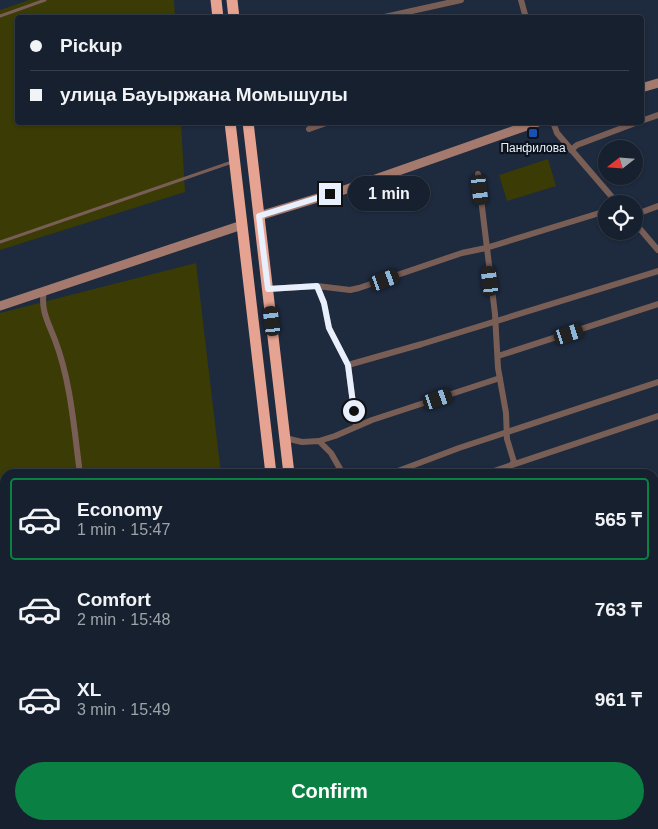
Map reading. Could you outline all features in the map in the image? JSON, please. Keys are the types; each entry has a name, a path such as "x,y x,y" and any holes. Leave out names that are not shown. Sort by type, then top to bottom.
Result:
{"highway":[{"path":"216,0 218,15"},
{"path":"232,0 234,15"},
{"path":"230,125 270,469"},
{"path":"248,125 288,469"}],"street":[{"path":"394,15 461,0"},
{"path":"522,0 525,15"},
{"path":"644,87 658,83"},
{"path":"644,120 658,115"},
{"path":"309,129 320,125"},
{"path":"259,216 347,189 529,125"},
{"path":"554,125 557,133 610,195"},
{"path":"571,150 576,145 632,125"},
{"path":"478,174 500,378 506,413 506,433 514,462 511,465"},
{"path":"643,212 658,206"},
{"path":"268,289 317,286 350,290 360,288 462,253 486,248 598,213"},
{"path":"0,306 242,225"},
{"path":"643,232 658,250"},
{"path":"348,365 658,271"},
{"path":"317,286 324,303 329,328 348,365 356,426"},
{"path":"44,292 42,300 45,314 59,350 70,400 79,469"},
{"path":"498,356 658,304"},
{"path":"285,438 302,442 319,441 397,411 500,378"},
{"path":"402,469 558,414 658,382"},
{"path":"499,469 658,416"},
{"path":"319,441 331,453 340,469"}],"lane":[{"path":"0,16 45,0"},
{"path":"0,242 235,161"}],"shaded area":[{"path":"29,0 174,0 175,15 15,15 15,125 181,125 185,192 0,250 0,10"},
{"path":"548,159 556,186 507,201 499,175"},
{"path":"196,263 220,469 0,469 0,313"}],"place":[{"name":"Панфилова","path":"533,133"}],"route":[{"path":"330,194 259,216 268,289 317,286 324,303 329,328 348,365 354,411"}]}
